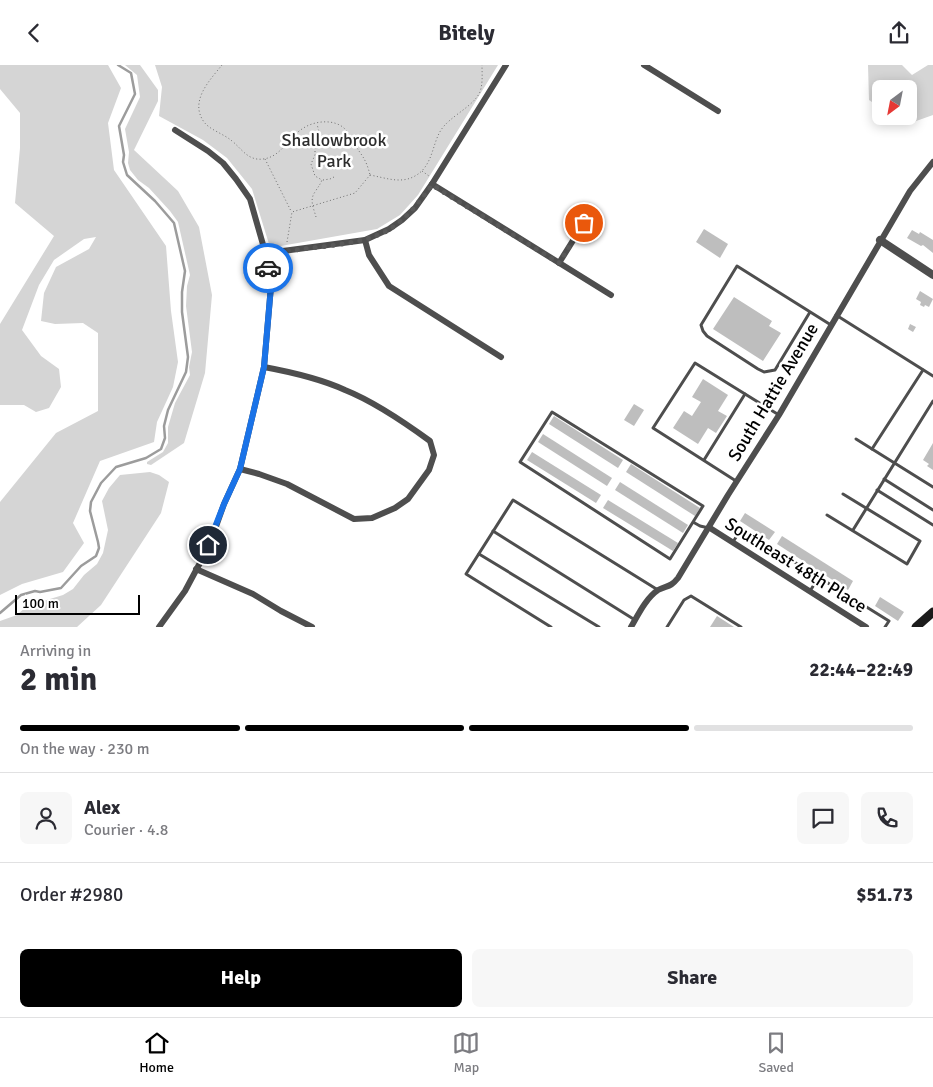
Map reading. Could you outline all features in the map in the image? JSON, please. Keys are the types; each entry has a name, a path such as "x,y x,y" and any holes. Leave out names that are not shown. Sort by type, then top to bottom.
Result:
{"main road":[{"path":"916,627 933,612"}],"street":[{"path":"266,255 365,240 389,229 402,219 415,208 432,185 506,65"},
{"path":"644,65 718,111"},
{"path":"159,627 185,591 208,545 240,469 264,367 271,286 266,255 250,199 223,163 175,130"},
{"name":"South Hattie Avenue","path":"631,627 650,597 658,590 672,586 710,528 779,415 880,240 910,191 933,162"},
{"path":"432,185 611,295"},
{"path":"559,263 592,210"},
{"path":"365,240 369,255 389,286 501,357"},
{"path":"880,240 933,275"},
{"path":"240,469 259,473 287,484 354,519 372,518 395,509 408,499 429,470 434,455 430,441 346,390 323,381 264,367"},
{"name":"Southeast 48th Place","path":"710,528 866,627"},
{"path":"196,569 253,594 312,627"}],"lane":[{"path":"810,312 774,371 770,372 758,369 707,336 701,325 737,266 831,325"},
{"path":"836,315 933,376"},
{"path":"737,481 653,428 694,363 779,415"},
{"path":"872,449 923,370"},
{"path":"704,460 745,394"},
{"path":"852,530 933,401"},
{"path":"552,412 703,506 693,522 670,559 520,463 552,412"},
{"path":"856,439 933,487"},
{"path":"884,479 933,510"},
{"path":"877,490 933,525"},
{"path":"827,515 906,564 920,541 843,494"},
{"path":"551,627 466,574 513,500 658,590"},
{"path":"693,522 710,528"},
{"path":"732,542 741,529 889,621 885,627"},
{"path":"493,531 635,620"},
{"path":"479,553 599,627"},
{"path":"810,591 819,577"},
{"path":"667,627 684,600 691,596 740,627"}],"path":[{"path":"222,65 199,98 199,110 204,122 239,146 246,155 255,159 264,159 276,154 302,129 317,122 331,122 345,129 368,165 370,175"},
{"path":"370,175 402,181 416,176 425,167 442,129 479,93 482,82 482,65"},
{"path":"317,122 321,140 315,145 315,155 311,168 315,176 322,180 336,176"},
{"path":"264,159 292,212 286,241 289,250"},
{"path":"292,212 355,193 370,175"},
{"path":"316,217 312,196 322,180"}],"green space":[{"path":"0,65 108,65 121,88 108,123 114,170 166,246 171,311 178,362 173,387 157,422 154,442 100,461 73,523 84,543 63,572 22,584 0,595 0,502 56,433 98,411 98,333 83,323 55,324 41,321 44,293 56,267 89,249 96,237 84,239 54,260 39,285 22,330 41,356 59,369 61,387 49,408 36,412 24,405 0,405 0,324 54,236 15,203 20,148 20,113 0,89"},
{"path":"125,65 140,65 158,90 158,101 134,150 178,191 199,227 212,295 205,373 184,443 151,465 147,464 147,462 163,452 168,443 168,427 175,403 190,375 189,367 192,352 186,306 187,286 190,275 178,222 149,188 138,180 130,170 125,129 140,97 137,75"},
{"name":"Shallowbrook Park","path":"155,65 498,65 418,195 400,215 377,229 275,247 269,244 252,189 227,158 203,140 159,116 162,87"},
{"path":"868,65 902,65 912,75 928,65 933,65 933,115 918,120 918,80 872,80 872,102 869,100"},
{"path":"150,472 159,475 169,482 161,513 101,605 77,627 0,627 0,621 17,615 27,606 63,595 73,589 84,575 97,564 103,553 108,530 102,501 109,488 120,475"}],"building":[{"path":"704,229 728,244 720,258 696,242"},
{"path":"912,230 919,234 920,232 933,240 933,253 923,245 921,246 907,238"},
{"path":"920,291 933,299 929,307 920,305 921,302 916,299"},
{"path":"734,297 772,321 769,326 781,333 763,361 713,329"},
{"path":"910,324 916,327 913,332 908,329"},
{"path":"703,379 728,395 718,411 727,416 716,433 708,428 698,444 673,428 684,411 692,416 701,402 692,397"},
{"path":"634,404 644,410 634,426 624,420"},
{"path":"554,416 623,460 618,468 549,424"},
{"path":"543,434 612,478 607,486 538,442"},
{"path":"933,443 933,470 923,460"},
{"path":"532,452 601,495 596,503 527,460"},
{"path":"631,464 700,508 695,516 626,472"},
{"path":"620,482 688,525 683,533 615,490"},
{"path":"608,500 678,543 673,551 603,508"},
{"path":"745,513 775,532 769,540 740,521"},
{"path":"782,536 853,581 848,590 777,544"},
{"path":"880,597 904,612 898,621 875,606"},
{"path":"717,616 734,627 710,627"}],"waterway":[{"path":"0,613 21,595 35,591 40,592 61,588 81,566 96,556 99,548 90,511 91,502 101,483 116,467 146,458 161,449 165,438 164,426 168,410 186,372 188,357 182,312 185,271 174,223 155,201 127,175 123,162 124,155 119,126 135,94 131,73 118,65"}],"way so far":[{"path":"268,268 266,255 365,240 389,229 415,208 432,185 559,263 584,223"}],"route":[{"path":"208,545 240,469 264,367 271,286 268,268"}]}
